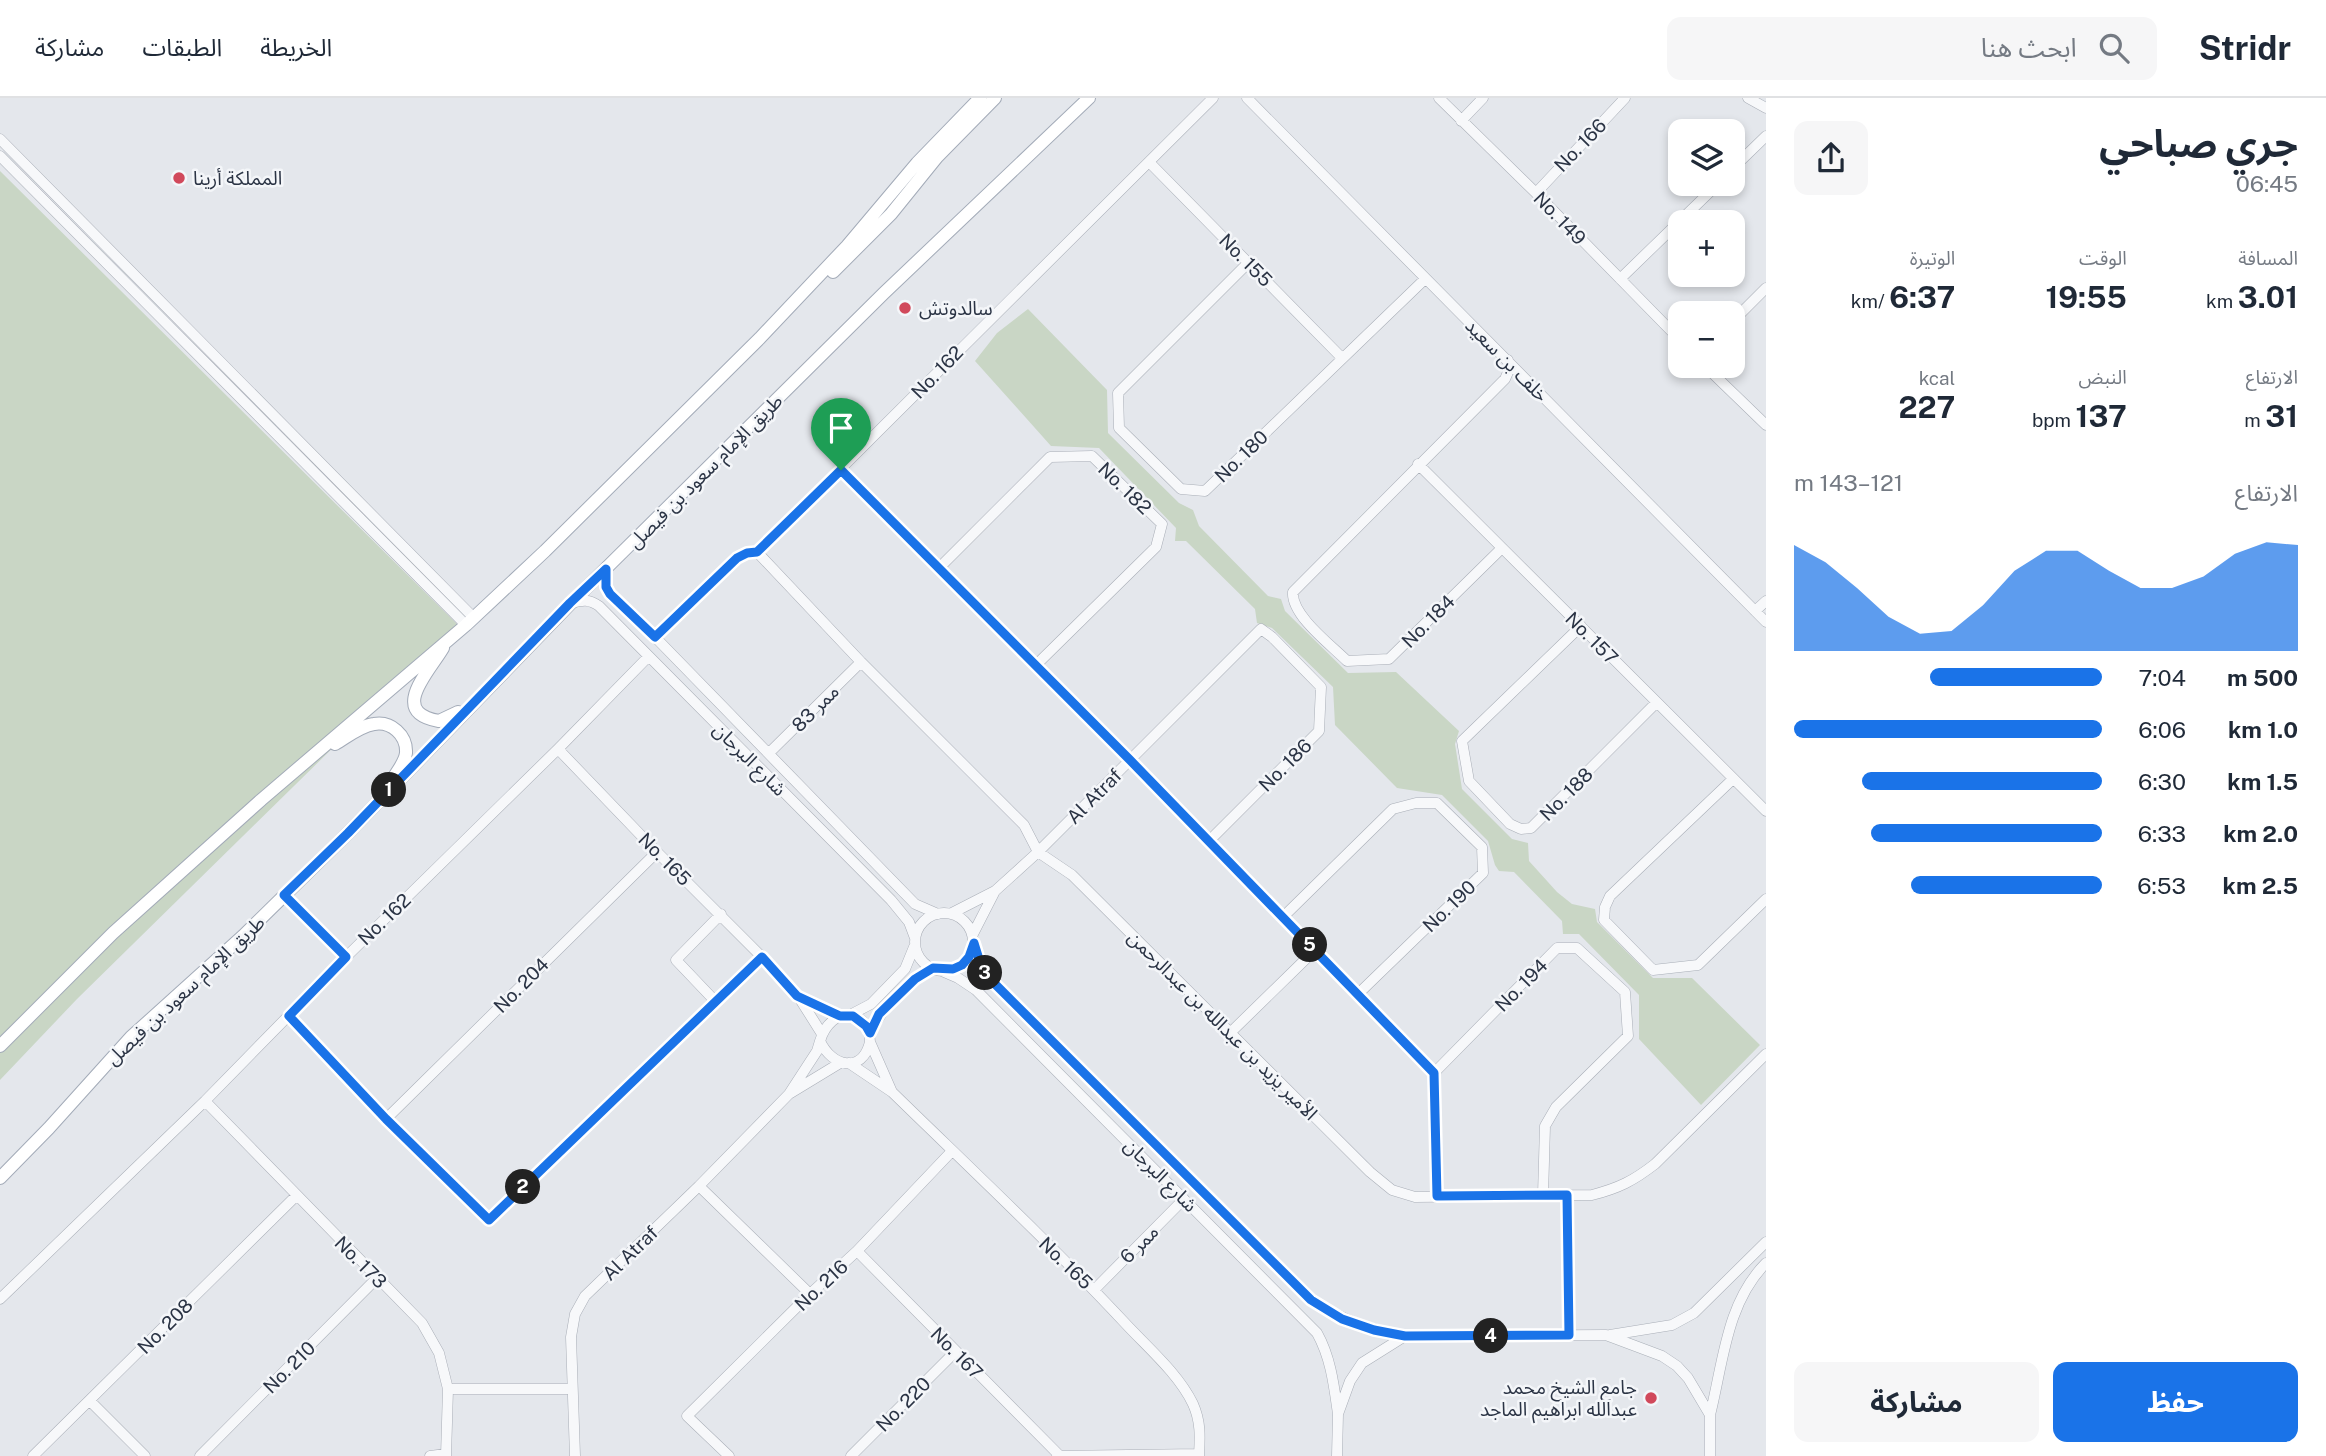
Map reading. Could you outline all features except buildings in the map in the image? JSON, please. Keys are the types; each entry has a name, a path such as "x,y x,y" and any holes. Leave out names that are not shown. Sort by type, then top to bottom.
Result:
{"main road":[{"path":"0,1046 113,933 312,756 448,641 545,551 788,309 847,246 895,187 980,98"},
{"path":"788,309 857,250 891,214 937,157 995,98"},
{"name":"طريق الإمام سعود بن فيصل","path":"0,1178 131,1037 233,945 570,603 884,293 1089,98"},
{"path":"448,641 418,684 414,707 420,715 439,721 470,705"},
{"path":"312,756 374,724 383,723 401,734 406,752 403,762 363,816"}],"street":[{"name":"No. 162","path":"655,637 737,558 757,552 1213,98"},
{"name":"خلف بن سعيد","path":"1247,98 1766,622"},
{"name":"No. 149","path":"1439,98 1668,328"},
{"path":"1461,121 1483,98"},
{"name":"No. 166","path":"1535,193 1626,98"},
{"path":"1748,98 1766,108"},
{"path":"1745,156 1766,136"},
{"path":"0,139 470,621"},
{"path":"0,156 470,621"},
{"name":"No. 155","path":"1150,163 1342,358"},
{"path":"1620,279 1706,196"},
{"name":"No. 180","path":"1249,262 1118,393 1119,428 1181,489 1205,491 1426,279"},
{"path":"1745,309 1766,288"},
{"path":"1418,464 1505,379 1508,360"},
{"path":"1717,378 1766,425"},
{"name":"No. 182","path":"940,567 1050,457 1092,456 1162,524 1156,547 1036,665"},
{"name":"No. 157","path":"1418,464 1766,811"},
{"name":"No. 184","path":"1418,464 1293,592 1292,600 1301,616 1347,661 1389,659 1502,548"},
{"path":"841,470 1130,760 1434,1073 1437,1196"},
{"name":"الأمير يزيد بن عبدالله بن عبدالرحمن","path":"757,552 861,662 1024,825 1038,852 1072,875 1370,1172 1392,1190 1415,1197 1592,1195 1619,1188 1638,1178 1655,1164 1766,1054"},
{"name":"شارع البرجان","path":"606,569 606,587 610,594 915,904 938,914"},
{"name":"شارع البرجان","path":"570,603 584,600 599,606 891,900 909,922 920,961 927,967 958,978 976,990 1317,1333 1326,1349 1338,1414"},
{"path":"1755,611 1766,601"},
{"name":"No. 188","path":"1581,626 1462,741 1469,782 1510,824 1521,830 1531,828 1656,703"},
{"name":"No. 186","path":"1209,841 1319,731 1321,687 1261,629 1250,641"},
{"name":"Al Atraf","path":"995,891 1038,852 1250,641"},
{"name":"No. 162","path":"0,1299 205,1101 648,657"},
{"name":"ممر 83","path":"769,753 861,662"},
{"name":"No. 165","path":"558,749 721,914 797,996 845,1016"},
{"path":"1733,779 1610,896 1605,907 1604,920 1653,970 1698,965 1766,899"},
{"name":"No. 190","path":"1282,918 1393,809 1416,803 1437,803 1482,847 1483,873 1358,994"},
{"name":"No. 204","path":"386,1119 657,852"},
{"path":"821,1038 830,1021 872,1004 905,969 921,923 938,914 952,913 995,891"},
{"path":"844,1063 863,1056 879,1014 915,979 935,968 953,969 962,965 969,957 995,891"},
{"path":"284,895 346,957"},
{"name":"شارع البرجان","path":"952,913 961,917 974,939 982,969 991,980 1311,1300 1342,1319 1374,1330 1405,1336 1606,1335"},
{"path":"715,1001 676,960 721,914"},
{"name":"No. 194","path":"1434,1073 1557,948 1577,948 1625,992 1628,1036 1556,1107 1545,1126 1543,1195"},
{"path":"1231,1032 1315,950"},
{"path":"289,1016 386,1119 489,1220 762,957"},
{"path":"797,996 828,1056 892,1092"},
{"path":"845,1016 861,1020 892,1092"},
{"name":"Al Atraf","path":"575,1456 573,1325 575,1314 585,1296 789,1094 821,1038"},
{"name":"Al Atraf","path":"789,1094 844,1063"},
{"name":"No. 165","path":"892,1092 1094,1290 1171,1373 1192,1402 1199,1420 1199,1455"},
{"name":"No. 173","path":"205,1101 422,1323 439,1353 448,1389 446,1455"},
{"name":"No. 216","path":"729,1456 687,1416 857,1251 952,1151"},
{"path":"699,1186 810,1294"},
{"path":"1567,1195 1569,1335"},
{"name":"No. 208","path":"33,1456 296,1196"},
{"name":"ممر 6","path":"1094,1290 1184,1199"},
{"path":"1606,1335 1672,1325 1694,1312 1766,1242"},
{"name":"No. 167","path":"857,1251 1058,1455"},
{"path":"1710,1456 1710,1415 1728,1332 1744,1295 1766,1263"},
{"name":"No. 210","path":"200,1456 377,1278"},
{"path":"1606,1335 1662,1356 1677,1366 1688,1378 1710,1415"},
{"path":"1337,1456 1338,1414 1350,1381 1362,1363 1405,1336"},
{"name":"No. 220","path":"851,1456 955,1352"},
{"path":"448,1389 572,1389"},
{"path":"90,1401 145,1456"},
{"path":"430,1456 446,1455"},
{"path":"1058,1455 1199,1455"}],"green space":[{"path":"0,171 458,625 77,999 0,1080"},
{"path":"1028,309 1107,390 1108,433 1179,503 1193,510 1199,526 1268,596 1281,599 1285,611 1348,673 1396,672 1459,731 1455,744 1462,789 1512,839 1528,843 1529,861 1557,892 1572,904 1595,909 1597,922 1653,978 1692,978 1760,1045 1701,1105 1639,1039 1639,995 1579,934 1563,934 1562,921 1514,872 1499,871 1488,841 1442,795 1397,788 1335,725 1333,687 1272,628 1257,623 1255,609 1186,541 1175,541 1176,528 1099,448 1051,446 975,361 997,333"}],"place":[{"name":"المملكة أرينا","path":"179,178"},
{"name":"سالدوتش","path":"905,308"},
{"name":"جامع الشيخ محمد عبدالله ابراهيم الماجد","path":"1651,1398"}],"route":[{"path":"841,470 1130,760 1434,1073 1437,1196 1567,1195 1569,1335 1405,1336 1374,1330 1342,1319 1311,1300 1203,1189 991,980 982,969 974,943 969,957 962,965 953,969 933,968 915,979 879,1014 870,1033 861,1020 853,1016 840,1016 797,996 762,957 489,1220 386,1119 289,1016 346,957 284,895 348,833 570,603 606,569 606,587 610,594 655,637 737,558 757,552 841,470"}]}
